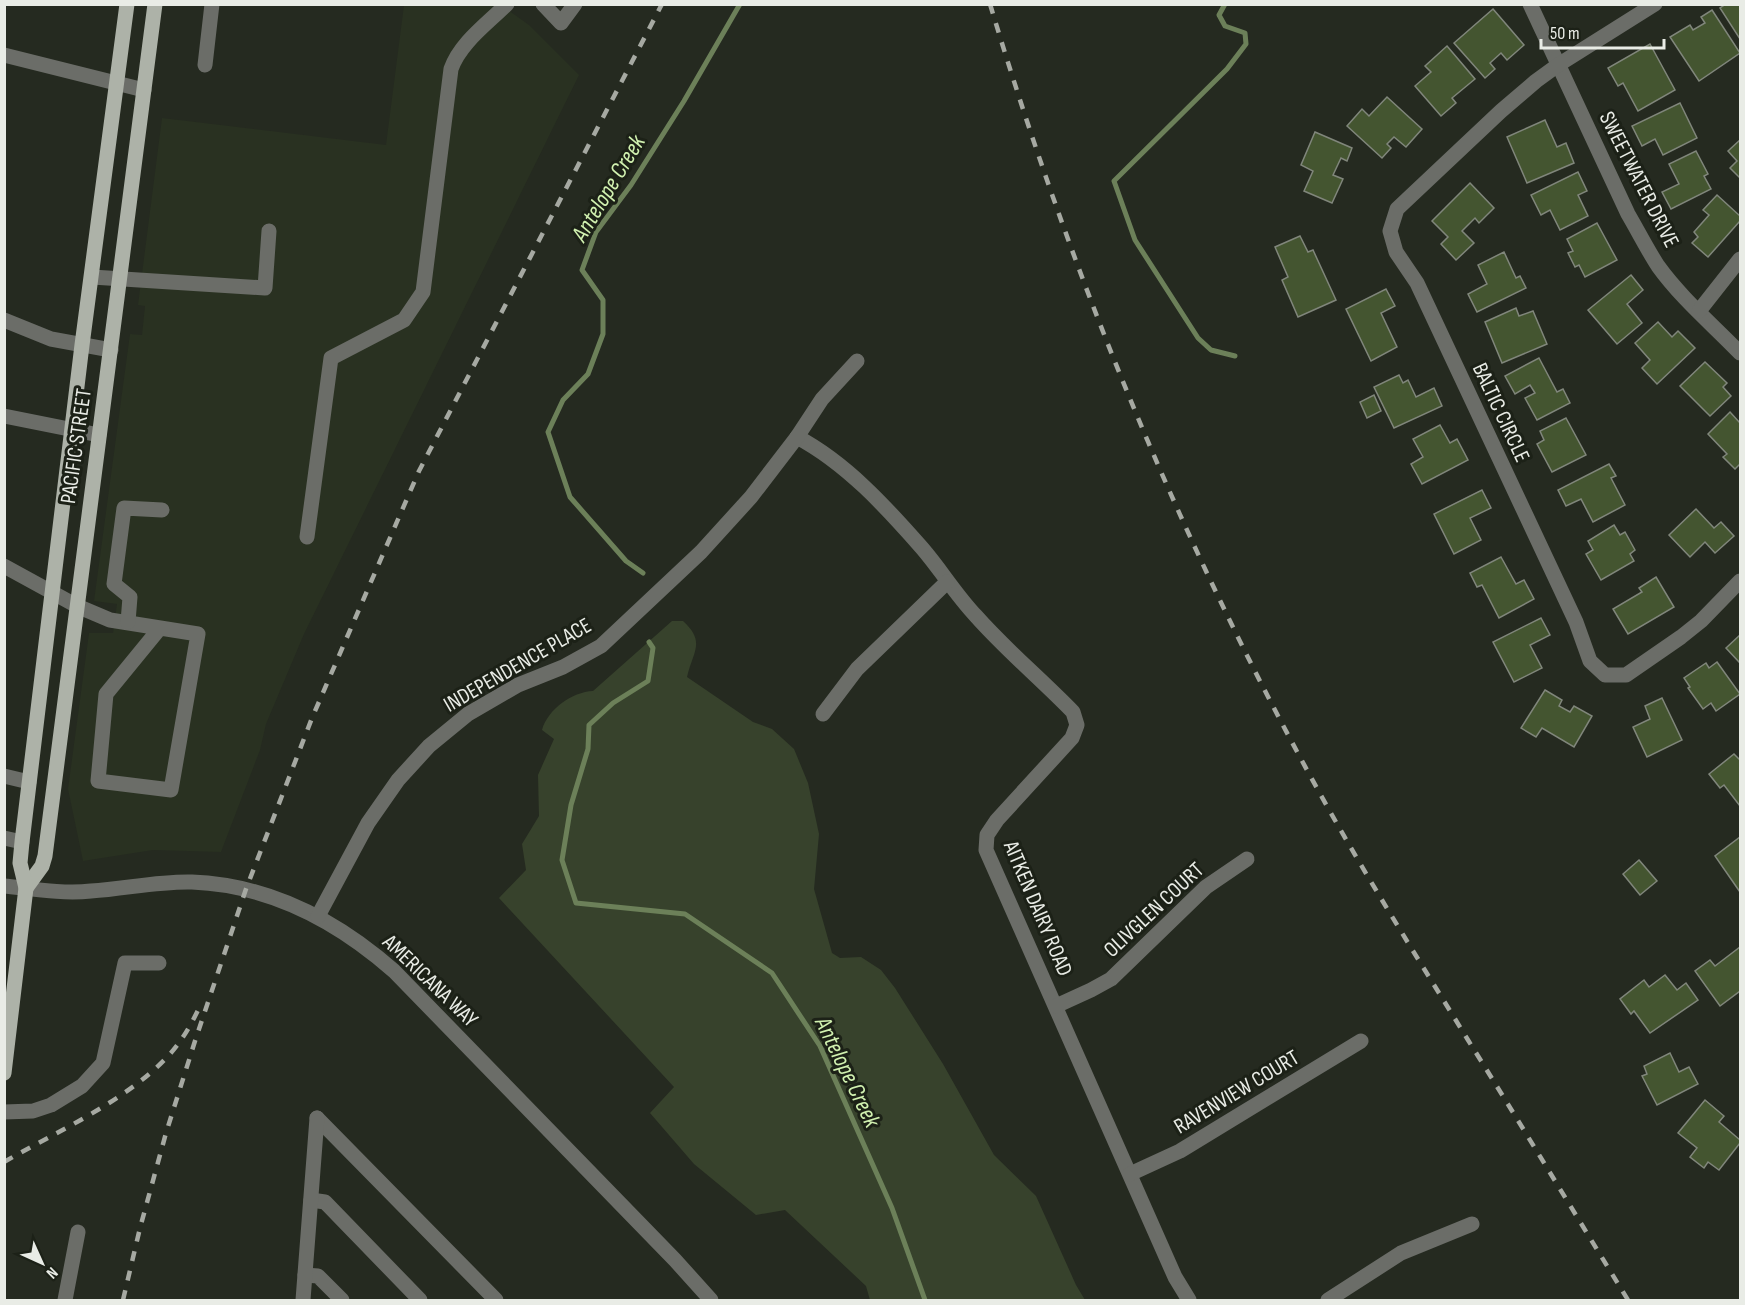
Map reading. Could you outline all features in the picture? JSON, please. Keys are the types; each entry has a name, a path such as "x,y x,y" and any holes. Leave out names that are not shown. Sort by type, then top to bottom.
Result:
{"main road":[{"name":"PACIFIC STREET","path":"5,1066 26,888 20,862 22,842 51,592 127,4"},
{"name":"PACIFIC STREET","path":"26,888 42,866 45,856 155,4"}],"street":[{"path":"205,65 212,4"},
{"path":"307,537 331,357 404,320 423,292 455,58 507,4"},
{"path":"543,4 561,23 575,4"},
{"name":"SWEETWATER DRIVE","path":"1530,4 1628,214 1643,241 1659,267 1740,353"},
{"name":"BALTIC CIRCLE","path":"1654,4 1558,65 1501,111 1397,209 1390,231 1396,252 1417,283 1576,622 1590,661 1605,675 1626,675 1701,621 1740,581"},
{"path":"4,55 144,90"},
{"path":"92,277 265,288 269,231"},
{"path":"1699,311 1740,259"},
{"path":"4,320 51,339 111,350"},
{"name":"INDEPENDENCE PLACE","path":"318,916 368,824 398,780 429,746 468,714 518,686 563,667 601,646 701,552 751,497 797,437 822,399 857,361"},
{"path":"4,416 99,435"},
{"name":"AITKEN DAIRY ROAD","path":"797,437 813,445 845,469 923,550 976,617 1073,712 1077,725 1072,738 997,820 987,835 986,850 1175,1277 1189,1300"},
{"path":"128,622 130,597 114,584 124,508 162,510"},
{"path":"4,566 77,606 110,620 198,634 171,790 98,781 106,694 160,628"},
{"path":"823,714 857,669 947,582"},
{"path":"4,776 29,782"},
{"path":"4,838 22,842"},
{"name":"OLIVGLEN COURT","path":"1056,1006 1111,979 1206,887 1247,859"},
{"name":"AMERICANA WAY","path":"4,886 76,892 154,883 222,884 262,894 318,916 375,954 394,970 711,1300"},
{"path":"4,1112 33,1111 51,1105 82,1086 104,1063 125,963 159,963"},
{"name":"RAVENVIEW COURT","path":"1130,1174 1180,1151 1362,1041"},
{"path":"303,1300 318,1118 496,1300"},
{"path":"311,1200 325,1202 420,1300"},
{"path":"1328,1300 1401,1253 1472,1224"},
{"path":"65,1300 78,1232"},
{"path":"305,1275 318,1276 342,1300"}],"shaded area":[{"path":"404,5 501,5 529,25 579,75 304,634 266,724 260,750 221,852 153,850 83,861 68,789 89,633 113,633 117,604 94,601 130,334 142,335 145,306 138,305 162,118 386,145"},
{"path":"672,621 683,621 690,628 696,641 687,677 753,722 772,729 794,749 808,783 819,834 814,889 832,953 840,958 861,957 881,970 895,988 943,1064 994,1155 1036,1196 1085,1300 870,1300 866,1286 785,1210 756,1215 694,1164 650,1113 674,1087 499,898 526,870 522,844 539,816 538,775 554,739 542,730 545,722 555,709 569,698 593,691"}],"building":[{"path":"1726,4 1740,4 1740,39 1720,8"},
{"path":"1493,9 1524,45 1507,60 1501,53 1490,63 1495,69 1485,78 1454,43"},
{"path":"1712,10 1740,53 1699,81 1670,37 1690,25 1693,30 1705,23 1701,17"},
{"path":"1650,44 1675,90 1638,111 1623,83 1618,86 1608,68"},
{"path":"1447,46 1475,79 1452,98 1456,103 1441,116 1415,86 1431,72 1425,66"},
{"path":"1387,97 1422,129 1406,147 1394,137 1387,144 1391,148 1382,158 1347,126 1362,109 1369,116"},
{"path":"1680,103 1697,138 1663,155 1655,139 1642,146 1632,126"},
{"path":"1545,120 1557,147 1566,143 1574,163 1527,183 1507,137"},
{"path":"1315,132 1352,148 1347,161 1341,158 1333,175 1343,179 1332,203 1304,191 1313,171 1301,165"},
{"path":"1740,140 1740,178 1730,168 1737,161 1728,151"},
{"path":"1696,151 1708,174 1704,176 1711,189 1671,209 1662,192 1679,184 1669,164"},
{"path":"1578,172 1587,191 1578,195 1588,216 1560,230 1550,210 1541,215 1531,195"},
{"path":"1470,183 1494,208 1479,223 1475,218 1462,231 1474,243 1456,260 1441,244 1448,237 1432,221"},
{"path":"1717,195 1740,216 1740,221 1708,257 1692,243 1698,237 1694,232 1709,215 1703,210"},
{"path":"1597,223 1617,260 1585,277 1579,265 1575,267 1568,253 1573,251 1567,239"},
{"path":"1300,236 1308,252 1313,250 1336,300 1298,317 1282,280 1288,277 1275,247"},
{"path":"1504,252 1516,278 1520,276 1526,288 1477,312 1468,294 1487,284 1478,265"},
{"path":"1631,275 1643,290 1627,304 1642,323 1617,344 1588,310"},
{"path":"1386,289 1395,306 1381,313 1397,347 1371,361 1346,309"},
{"path":"1516,308 1519,316 1533,311 1547,344 1502,363 1485,322"},
{"path":"1658,322 1672,337 1678,331 1695,348 1657,384 1642,368 1650,360 1635,343"},
{"path":"1539,358 1557,392 1563,389 1570,403 1537,420 1525,398 1535,393 1530,385 1515,394 1505,376"},
{"path":"1705,362 1727,383 1723,387 1731,396 1710,416 1680,386"},
{"path":"1399,375 1403,383 1408,380 1416,397 1434,388 1442,406 1394,428 1374,387"},
{"path":"1374,395 1381,411 1367,418 1360,402"},
{"path":"1730,412 1740,423 1740,464 1735,469 1723,457 1727,454 1708,434"},
{"path":"1566,418 1586,455 1552,472 1537,444 1544,440 1540,431"},
{"path":"1440,425 1450,443 1457,439 1468,460 1422,484 1411,464 1423,457 1413,439"},
{"path":"1609,464 1616,476 1611,478 1625,505 1593,522 1581,499 1566,506 1558,490"},
{"path":"1482,490 1491,508 1470,518 1481,540 1454,554 1434,514"},
{"path":"1696,509 1714,528 1721,522 1734,536 1715,553 1705,542 1690,557 1669,535"},
{"path":"1614,525 1620,535 1625,532 1635,550 1630,554 1634,561 1601,580 1586,554 1593,550 1588,541"},
{"path":"1501,557 1516,584 1524,580 1534,599 1499,618 1482,585 1477,587 1470,573"},
{"path":"1656,577 1674,607 1628,634 1613,609 1642,592 1639,588"},
{"path":"1541,618 1550,635 1530,645 1542,668 1514,682 1493,642"},
{"path":"1740,635 1740,663 1726,648"},
{"path":"1717,662 1740,694 1716,711 1711,703 1703,709 1688,688 1690,687 1684,678 1706,663 1709,668"},
{"path":"1545,690 1562,700 1559,706 1570,712 1574,706 1592,716 1574,747 1542,728 1536,737 1521,728"},
{"path":"1662,698 1682,740 1647,757 1633,727 1650,719 1645,706"},
{"path":"1734,754 1740,760 1740,806 1724,785 1720,788 1709,774"},
{"path":"1740,837 1740,892 1715,856"},
{"path":"1639,860 1657,881 1640,895 1623,874"},
{"path":"1740,947 1740,991 1720,1006 1695,971 1710,960 1715,966"},
{"path":"1665,975 1677,990 1686,983 1698,1000 1650,1033 1634,1011 1631,1014 1620,999 1644,980 1649,987"},
{"path":"1670,1053 1679,1072 1689,1067 1698,1084 1657,1105 1642,1076 1647,1074 1644,1066"},
{"path":"1705,1100 1724,1116 1719,1122 1740,1140 1719,1170 1708,1162 1704,1168 1690,1157 1697,1148 1678,1133"}],"waterway":[{"name":"Antelope Creek","path":"643,573 626,561 570,497 548,432 563,400 588,374 603,334 603,300 582,270 596,232 631,185 684,101 740,4"},
{"path":"1225,4 1219,15 1225,26 1245,33 1246,44 1227,69 1114,181 1135,240 1198,338 1211,350 1235,356"},
{"name":"Antelope Creek","path":"649,642 653,648 648,681 613,703 589,725 588,749 571,805 562,860 576,903 685,914 772,973 820,1046 892,1208 925,1300"}],"railway":[{"path":"123,1300 166,1133 195,1041 246,889 312,718 419,471 662,4"},
{"path":"990,4 1056,207 1093,307 1175,504 1220,601 1268,696 1354,853 1628,1300"},
{"path":"4,1162 91,1114 134,1086 179,1043 201,1004"}]}
